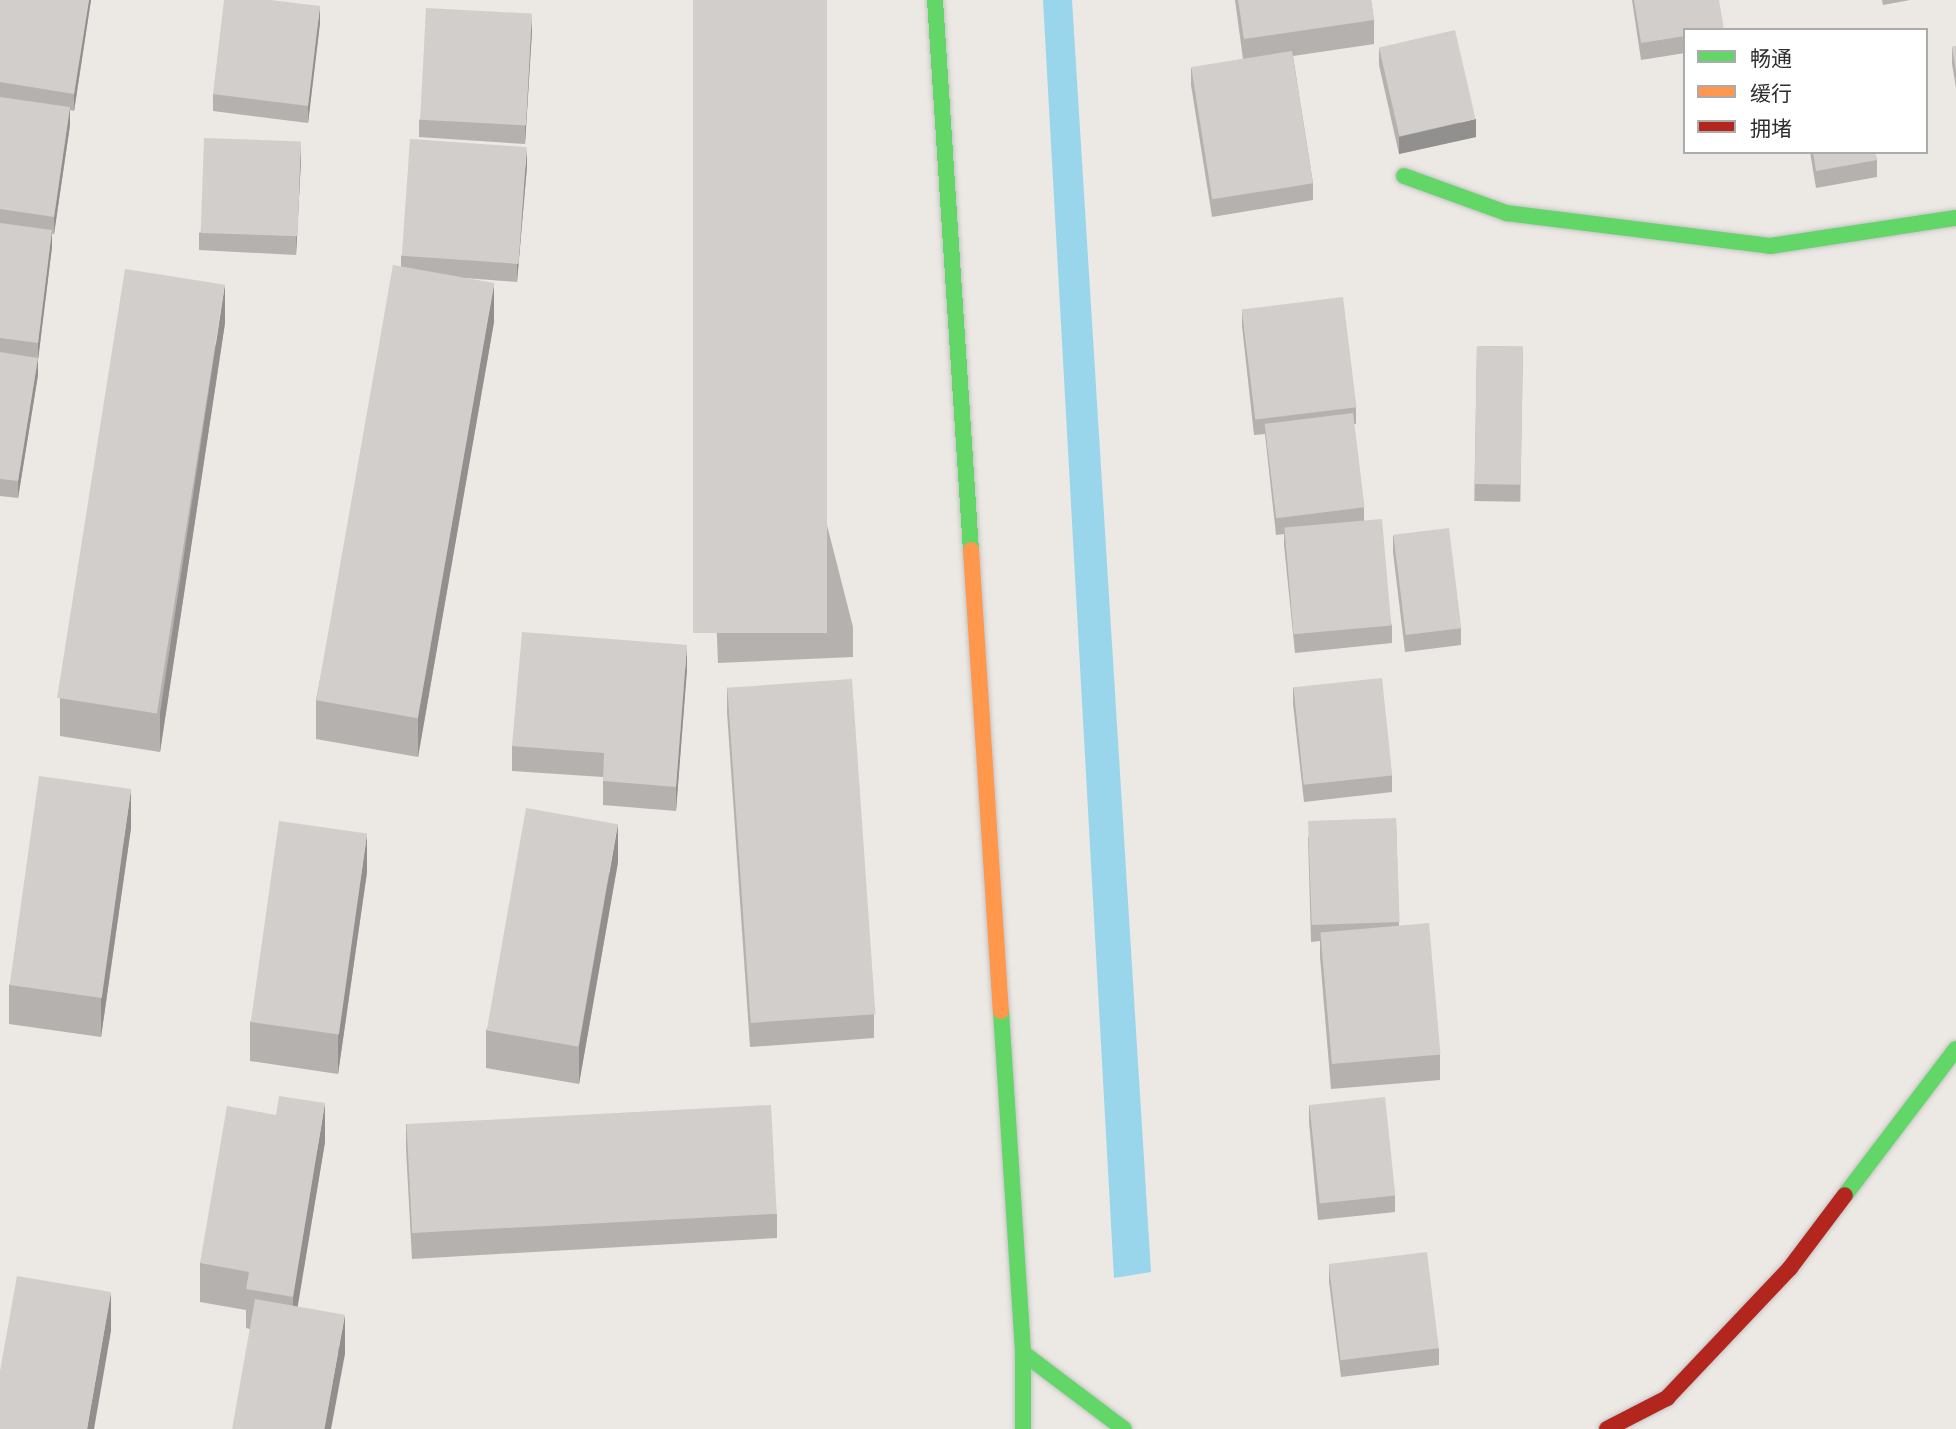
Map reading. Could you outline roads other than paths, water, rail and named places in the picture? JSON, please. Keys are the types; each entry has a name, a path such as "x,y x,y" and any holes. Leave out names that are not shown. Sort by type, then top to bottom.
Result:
{"street":[{"path":"935,0 1023,1353 1023,1429"},
{"path":"1404,176 1506,213 1770,246 1956,218"},
{"path":"1607,1429 1667,1398 1790,1268 1956,1049"},
{"path":"1023,1353 1124,1429"}],"water":[{"path":"1043,0 1072,0 1151,1272 1114,1278"}]}
